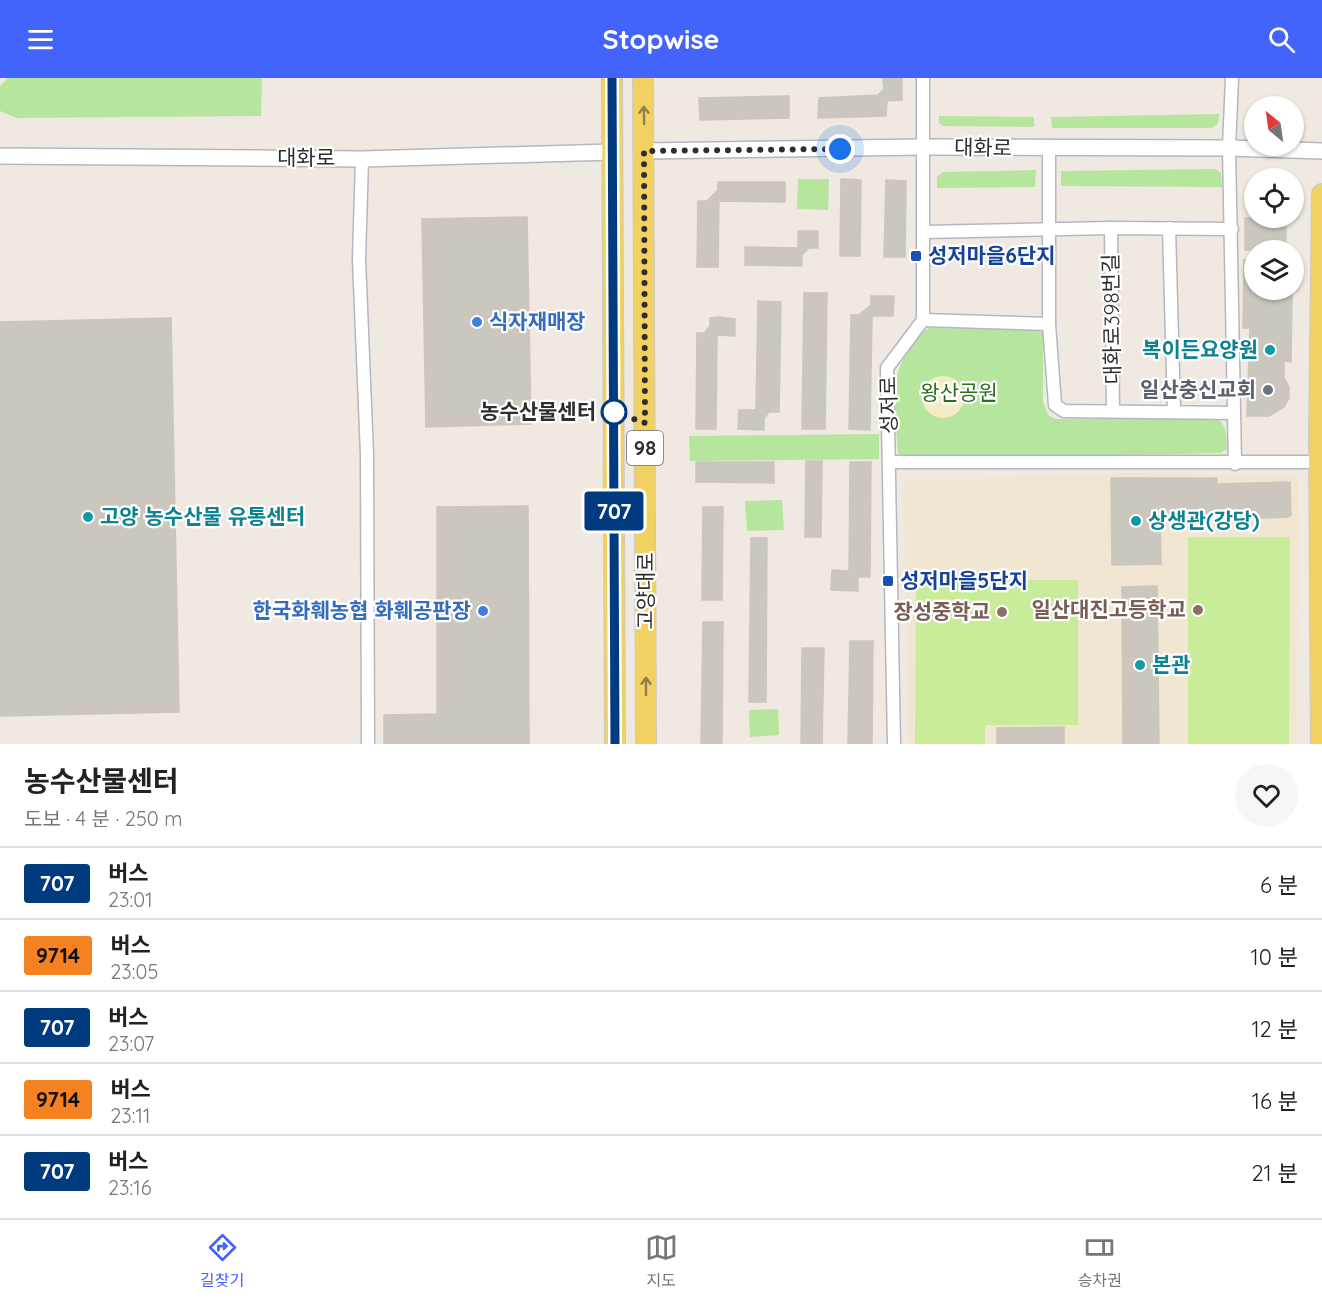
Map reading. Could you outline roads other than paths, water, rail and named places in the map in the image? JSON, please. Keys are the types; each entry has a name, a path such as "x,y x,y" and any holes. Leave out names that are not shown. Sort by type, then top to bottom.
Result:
{"main road":[{"name":"고양대로","path":"612,78 615,744"},
{"name":"고양대로","path":"643,78 646,744"},
{"path":"1321,744 1322,194"}],"street":[{"path":"924,78 923,320 1049,324"},
{"path":"1232,78 1229,148 1235,464"},
{"name":"대화로","path":"644,151 923,147 1229,148 1322,151"},
{"name":"대화로398번길","path":"1050,149 1049,324 1055,405 1064,411 1234,413"},
{"name":"대화로","path":"0,156 362,159 612,152"},
{"path":"362,159 359,259 367,455 368,744"},
{"name":"대화로398번길","path":"924,232 1111,228 1232,229"},
{"name":"대화로398번길","path":"1111,228 1113,411"},
{"path":"1169,228 1174,411"},
{"name":"성저로","path":"894,744 887,368 923,320"},
{"path":"890,462 1235,464 1321,462"}],"place":[{"name":"성저마을6단지","path":"916,256"},
{"name":"식자재매장","path":"477,322"},
{"name":"복이든요양원","path":"1270,350"},
{"name":"일산충신교회","path":"1268,390"},
{"name":"농수산물센터","path":"614,412"},
{"name":"고양 농수산물 유통센터","path":"88,517"},
{"name":"상생관(강당)","path":"1136,521"},
{"name":"성저마을5단지","path":"888,581"},
{"name":"일산대진고등학교","path":"1198,610"},
{"name":"한국화훼농협 화훼공판장","path":"483,611"},
{"name":"장성중학교","path":"1002,612"},
{"name":"본관","path":"1140,665"}],"park label":[{"name":"왕산공원","path":"959,393"}]}
